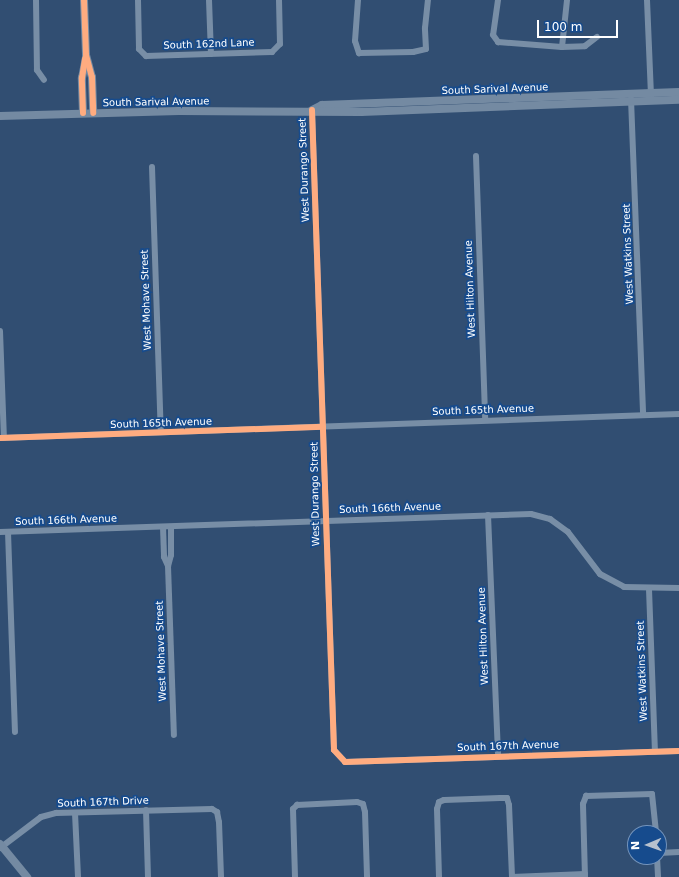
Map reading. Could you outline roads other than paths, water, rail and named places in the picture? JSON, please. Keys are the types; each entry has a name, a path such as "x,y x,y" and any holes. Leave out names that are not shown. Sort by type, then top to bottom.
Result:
{"main road":[{"path":"83,113 82,78 86,54 84,0"},
{"path":"86,54 92,77 93,113"},
{"name":"South Sarival Avenue","path":"312,110 322,105 679,92"},
{"name":"South Sarival Avenue","path":"0,116 83,113 312,110 324,112 377,111 679,100"},
{"path":"1,846 27,877"}],"street":[{"path":"36,0 37,70 44,80"},
{"name":"South 162nd Lane","path":"138,0 141,54 146,56 272,52 278,49 280,44 279,0"},
{"path":"209,0 211,54"},
{"path":"358,0 355,41 359,53 413,52 426,49 425,28 428,0"},
{"path":"498,0 494,35 498,42 562,47 585,46 597,37"},
{"path":"562,47 567,0"},
{"path":"647,0 650,93 656,101"},
{"path":"626,94 632,102"},
{"name":"West Watkins Street","path":"632,102 643,415"},
{"name":"West Durango Street","path":"312,110 334,750 339,756"},
{"name":"West Hilton Avenue","path":"476,156 485,420"},
{"name":"West Mohave Street","path":"152,167 161,432"},
{"path":"0,331 2,438"},
{"name":"South 165th Avenue","path":"2,438 679,414"},
{"name":"South 166th Avenue","path":"0,532 531,514 550,519 568,532 600,574 624,587 649,589 679,588"},
{"name":"West Hilton Avenue","path":"488,515 498,756"},
{"name":"West Mohave Street","path":"163,527 164,557 168,566"},
{"name":"West Mohave Street","path":"171,527 171,546 168,566 174,735"},
{"path":"8,532 15,732"},
{"path":"163,547 171,546"},
{"name":"West Watkins Street","path":"649,589 655,752"},
{"name":"South 167th Avenue","path":"339,756 345,762 679,751"},
{"path":"439,877 437,809 439,802 444,800 507,798 512,877 585,876 583,804 586,796 594,794 652,794 655,825"},
{"path":"295,877 293,809 297,805 363,804 367,877"},
{"name":"South 167th Drive","path":"1,846 41,818 56,813 212,808 217,812 221,877"},
{"path":"146,810 148,877"},
{"path":"75,813 78,877"},
{"path":"667,853 679,852"},
{"path":"657,865 658,877"}]}
